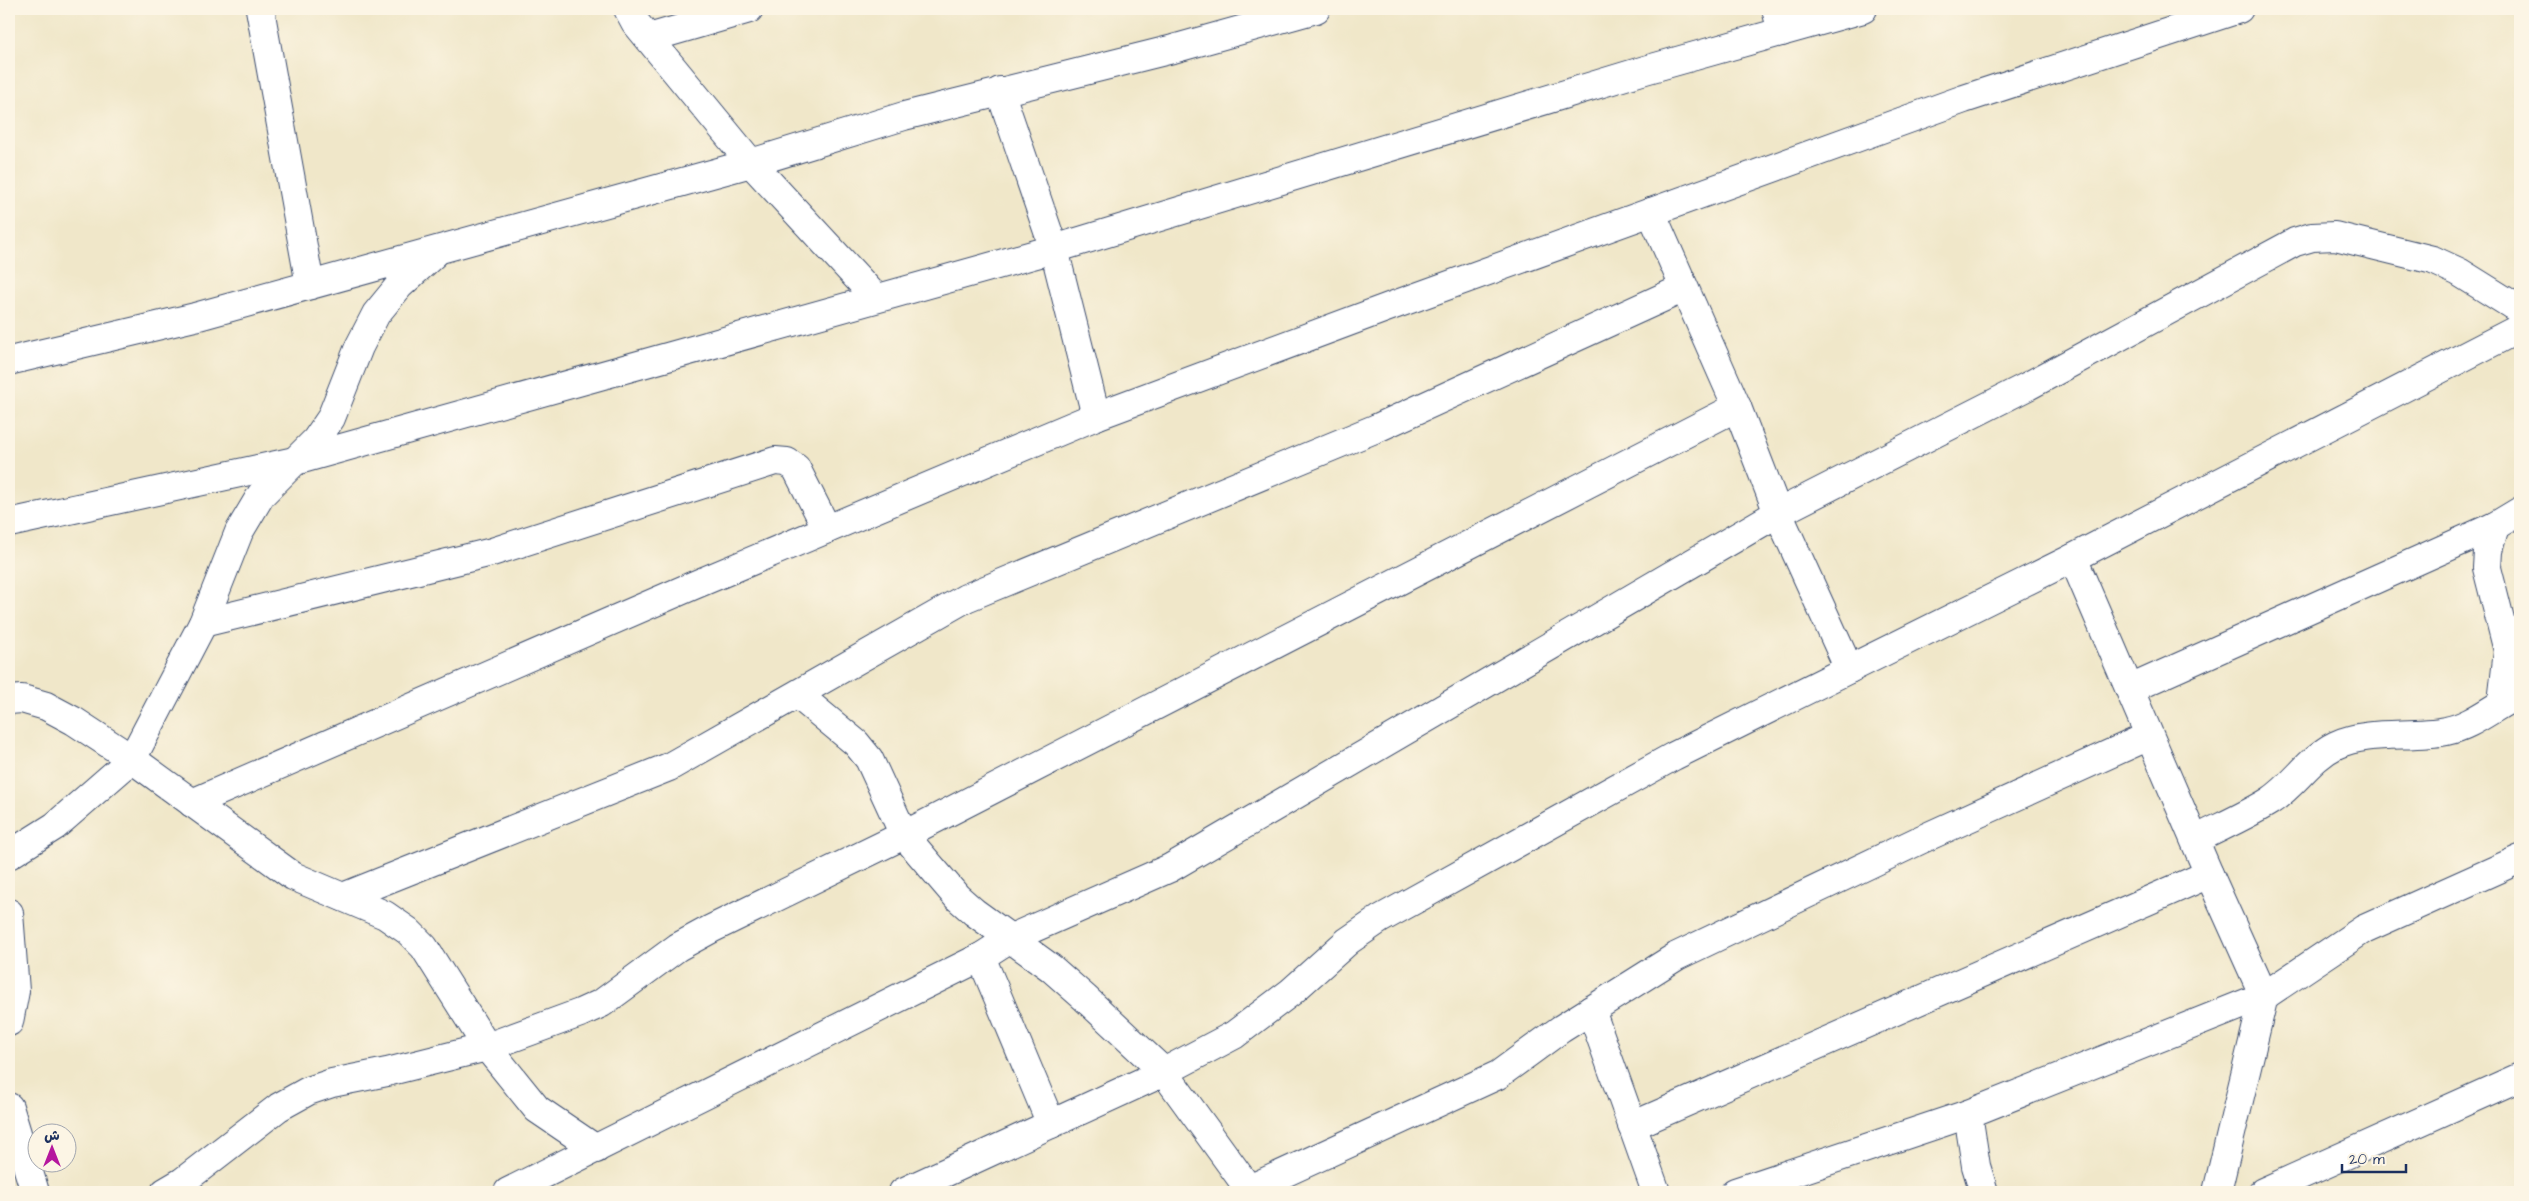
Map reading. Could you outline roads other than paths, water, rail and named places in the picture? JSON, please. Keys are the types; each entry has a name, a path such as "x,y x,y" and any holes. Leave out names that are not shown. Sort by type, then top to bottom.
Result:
{"street":[{"path":"260,9 310,285"},
{"path":"628,9 635,22 751,163 876,298"},
{"path":"649,38 749,9"},
{"path":"9,361 195,317 751,163 904,116 1173,49 1316,9"},
{"path":"9,523 295,461 1054,248 1645,70 1779,20 1863,9"},
{"path":"192,803 827,529 1096,416 1964,99 2239,9"},
{"path":"1000,91 1054,248 1096,416"},
{"path":"1651,212 1737,407 1778,514 1849,669"},
{"path":"508,1192 981,957 1008,938 1170,868 1778,514 2028,386 2295,242 2312,237 2335,236 2434,260 2459,272 2520,310"},
{"path":"9,855 55,826 132,759 204,622 239,532 261,495 316,440 331,418 358,347 376,314 399,286 438,250"},
{"path":"343,897 669,767 966,598 1377,428 1684,288"},
{"path":"903,1192 1164,1072 1234,1035 1291,992 1348,941 1380,919 1674,756 2073,558 2520,328"},
{"path":"165,1192 182,1182 279,1107 308,1091 332,1082 387,1072 487,1047 602,1003 678,947 750,908 904,835 1737,407"},
{"path":"204,622 492,552 775,461 788,462 796,468 827,529"},
{"path":"2130,689 2495,526 2520,511"},
{"path":"2195,840 2270,801 2288,786 2318,754 2338,744 2362,738 2446,731 2473,722 2511,698 2508,651 2487,568 2488,550 2495,526"},
{"path":"2073,558 2209,874 2264,996 2217,1192"},
{"path":"798,694 856,744 869,759 904,835 957,897 1008,938 1050,968 1164,1072 1248,1191 1498,1075 1590,1010 1676,956 1920,840 2149,736"},
{"path":"9,700 22,700 46,706 74,721 132,759 293,876 385,915 408,931 419,942 487,1047 537,1109 596,1149"},
{"path":"1736,1192 1968,1114 2264,996 2364,929 2520,859"},
{"path":"1632,1126 2209,874"},
{"path":"9,913 15,991 9,1022"},
{"path":"981,957 1051,1124"},
{"path":"1590,1010 1656,1192"},
{"path":"2263,1192 2518,1084"},
{"path":"9,1107 35,1192"},
{"path":"1968,1114 1976,1166 1984,1192"}]}
